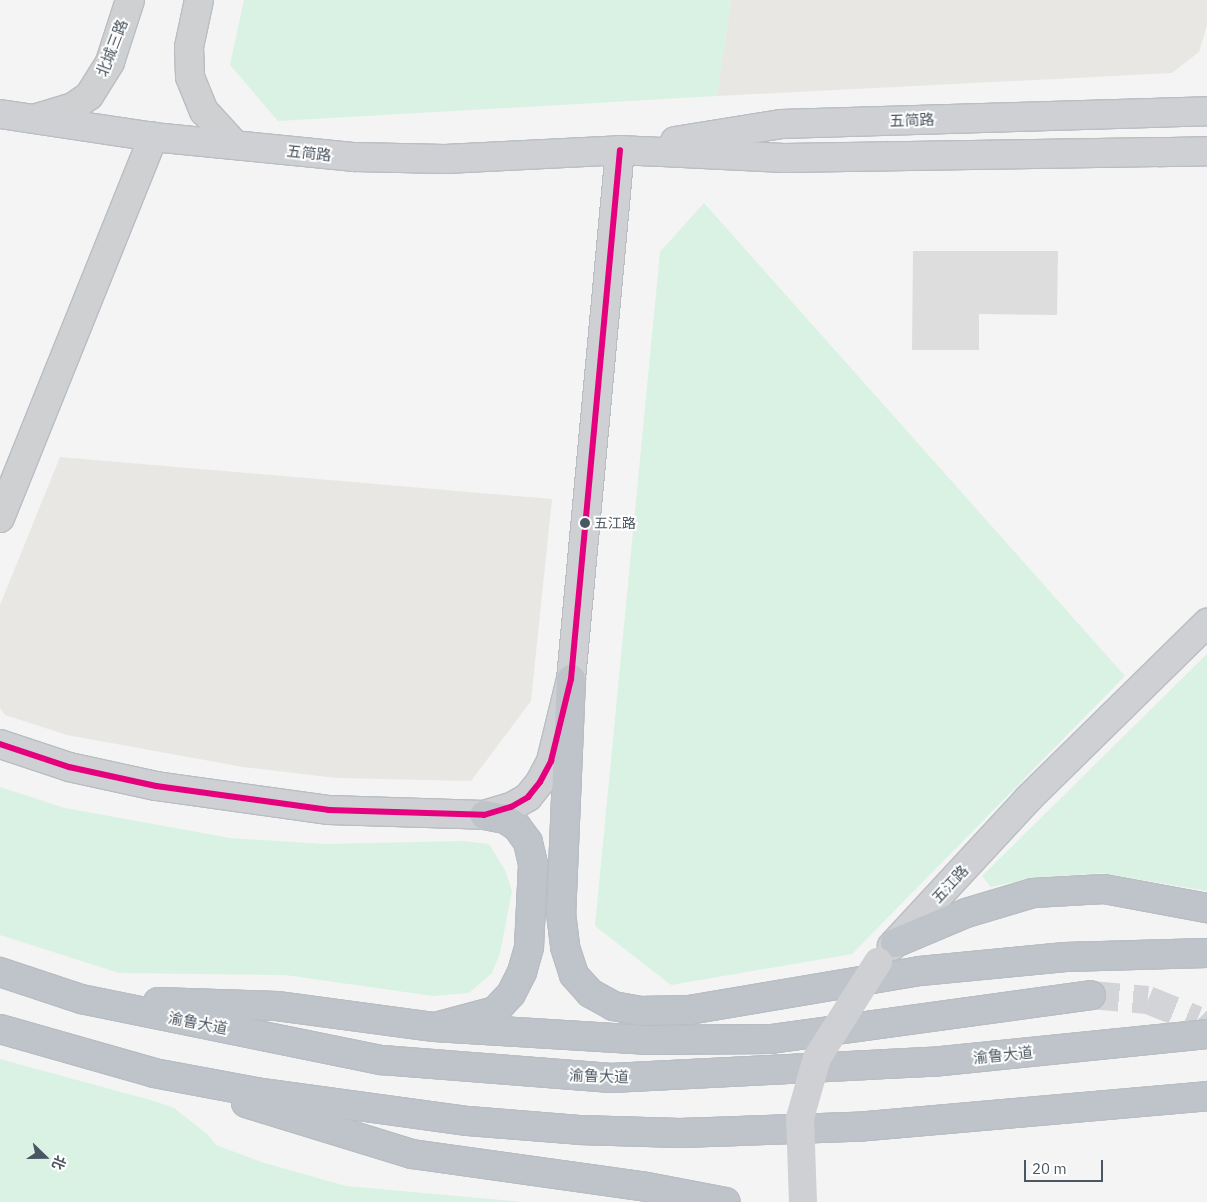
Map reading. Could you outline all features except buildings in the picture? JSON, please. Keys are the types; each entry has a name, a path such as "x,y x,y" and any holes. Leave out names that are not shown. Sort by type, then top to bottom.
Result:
{"highway":[{"path":"572,678 561,913 564,938 574,975 590,993 613,1006 640,1011 689,1010 920,971 1065,957 1207,953"},
{"path":"436,1027 495,1011 511,994 522,972 529,947 533,864 528,842 517,827 505,819 484,814"},
{"path":"887,952 966,913 1033,893 1104,889 1207,908"},
{"name":"渝鲁大道","path":"0,972 81,1000 382,1060 611,1078 932,1062 1207,1034"},
{"path":"81,1000 277,1006 436,1027 646,1040 772,1039 1091,995"},
{"path":"0,1029 154,1073 354,1138 412,1154 647,1187 726,1202"},
{"path":"154,1073 256,1092 468,1121 579,1130 680,1133 856,1127 1207,1096"}],"main road":[{"name":"五简路","path":"620,150 781,124 1207,111"},
{"name":"五简路","path":"0,114 37,118 152,137 355,158 445,159 620,150 784,158 1207,151"},
{"path":"0,744 69,767 236,799 329,810 484,814 511,808 528,798 540,782 551,761 572,678 620,150"},
{"name":"五江路","path":"803,1202 800,1118 818,1058 887,952 1029,798 1207,623"}],"street":[{"name":"北城三路","path":"37,118 73,107 89,96 110,62 130,0"},
{"path":"199,0 189,47 190,77 204,111 235,145"},
{"path":"0,518 152,137"}],"shaded area":[{"path":"731,0 1207,0 1207,25 1199,52 1172,73 717,96"},
{"path":"60,457 552,499 531,701 471,781 336,778 243,767 67,735 5,715 0,708 0,605"}],"green space":[{"path":"244,0 731,0 717,96 278,121 230,65"},
{"path":"704,203 1125,676 852,954 671,985 595,926 660,252"},
{"path":"1207,654 1207,891 1101,873 1033,878 991,887 982,876"},
{"path":"0,787 65,808 230,838 325,844 463,841 489,844 505,870 512,891 500,953 492,973 469,993 433,996 285,975 119,973 0,935"},
{"path":"0,1059 174,1108 207,1134 216,1145 261,1162 346,1186 524,1202 0,1202"}],"tunnel":[{"path":"1091,995 1148,1000 1197,1020 1207,1030"}],"transit line":[{"path":"0,744 69,767 156,786 329,810 484,815 511,807 528,797 540,782 551,761 571,679 620,150"}],"place":[{"name":"五江路","path":"585,523"}]}
